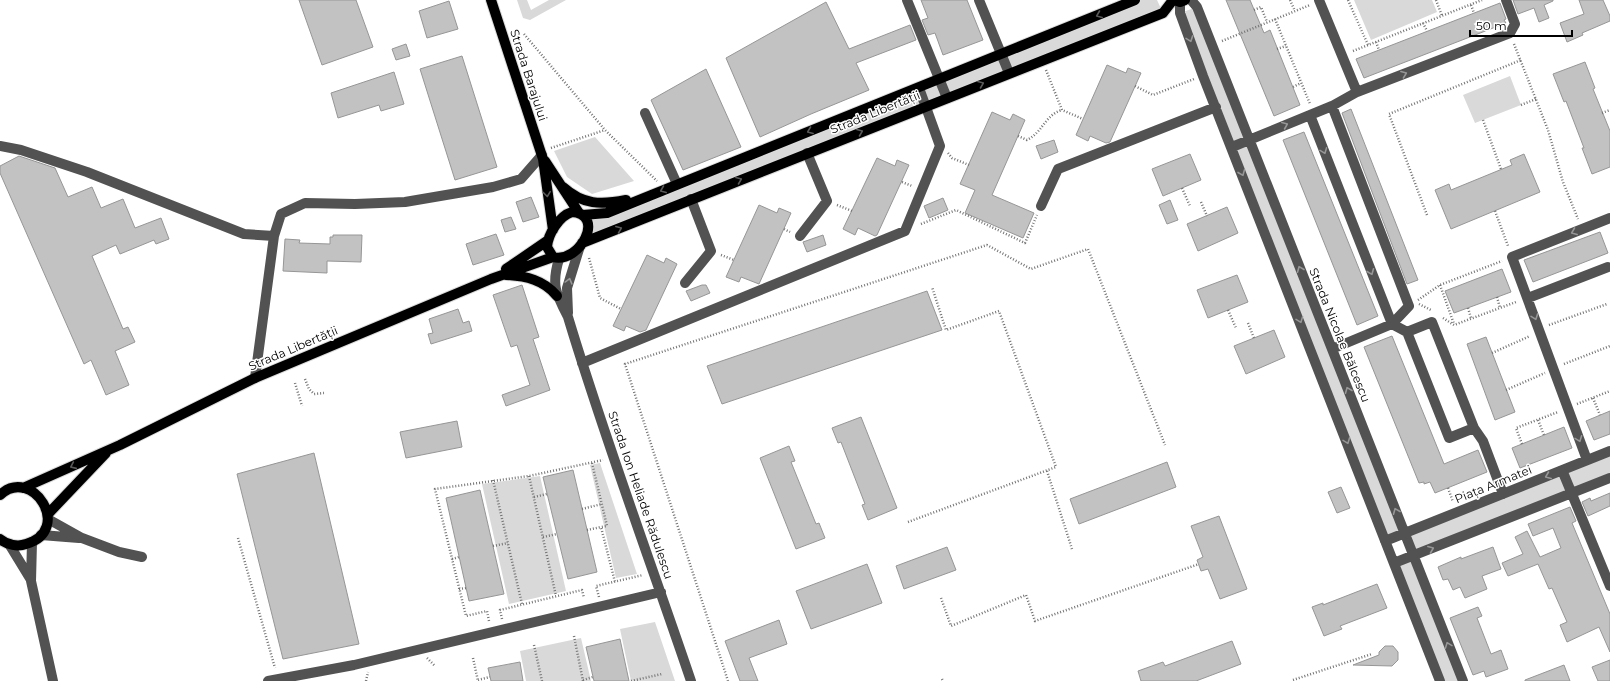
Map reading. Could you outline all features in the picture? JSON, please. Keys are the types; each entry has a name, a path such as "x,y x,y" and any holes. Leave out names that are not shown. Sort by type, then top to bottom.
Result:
{"main road":[{"name":"Strada Barajului","path":"491,0 545,154 563,187 581,214"},
{"name":"Strada Libertății","path":"581,214 607,213 1135,0"},
{"name":"Strada Libertății","path":"581,245 691,199 1163,13 1181,0"},
{"name":"Strada Barajului","path":"545,154 553,230"},
{"path":"563,187 580,198 592,203 608,204 647,196"},
{"path":"566,214 581,214 589,222 589,228 581,245 569,256 556,258 547,247 547,241 553,230 566,214"},
{"name":"Strada Libertății","path":"496,277 547,241"},
{"name":"Strada Libertății","path":"0,495 12,488 23,488 109,450 178,418 256,378 496,277 556,258"},
{"path":"496,277 531,278 545,284 557,296"},
{"name":"Strada Libertății","path":"41,535 46,528 48,517 109,450"},
{"path":"23,488 35,493 44,502 48,517"},
{"path":"0,539 9,544 21,546 32,542 41,535"}],"street":[{"path":"907,0 947,98"},
{"path":"978,0 1009,73"},
{"path":"1181,0 1180,13 1440,681"},
{"name":"Strada Nicolae Bălcescu","path":"1181,0 1197,7 1462,681"},
{"path":"1319,0 1357,92"},
{"path":"1232,147 1332,106 1357,92 1510,33 1515,24 1506,0"},
{"path":"582,363 905,231 940,146 919,88"},
{"path":"1332,106 1409,306 1392,324 1332,349"},
{"path":"1041,206 1058,169 1216,107"},
{"path":"645,113 677,184"},
{"path":"1312,114 1392,324 1407,332 1449,438 1474,428"},
{"path":"0,146 21,150 87,172 244,234 274,236"},
{"path":"800,236 827,201 807,153"},
{"path":"256,378 274,236 281,214 305,203 355,204 405,202 493,187 521,180 545,154"},
{"path":"685,283 711,251 691,199"},
{"path":"1587,460 1512,257 1610,218"},
{"name":"Strada Ion Heliade Rădulescu","path":"568,317 567,288 581,245"},
{"name":"Strada Ion Heliade Rădulescu","path":"556,258 555,284 557,296 568,317 611,452 691,681"},
{"path":"1528,298 1608,267"},
{"path":"1407,332 1432,322 1474,428 1483,441 1503,494"},
{"name":"Piața Armatei","path":"1386,541 1610,451"},
{"path":"1562,470 1610,586"},
{"path":"1394,563 1610,478"},
{"path":"48,517 82,538 119,552 142,557"},
{"path":"41,535 82,538"},
{"path":"32,542 31,581 53,681"},
{"path":"9,544 31,581"},
{"path":"273,680 354,665 661,592"}],"path":[{"path":"1290,0 1295,11"},
{"path":"1218,42 1319,0"},
{"path":"1348,0 1368,46"},
{"path":"1436,0 1442,16"},
{"path":"1342,56 1482,0"},
{"path":"1471,5 1474,13"},
{"path":"1254,10 1261,7 1267,22"},
{"path":"1275,19 1312,114"},
{"path":"1423,24 1427,31"},
{"path":"1510,33 1548,130 1563,182 1582,229"},
{"path":"524,34 605,130 658,181"},
{"path":"1376,42 1380,50"},
{"path":"1277,49 1286,46"},
{"path":"1427,215 1389,114 1521,60"},
{"path":"1045,69 1062,110"},
{"path":"1135,86 1153,95 1196,78"},
{"path":"1293,87 1301,83"},
{"path":"1521,105 1536,99"},
{"path":"1018,136 1027,140 1034,136 1053,112 1062,110 1083,119"},
{"path":"1602,113 1610,110"},
{"path":"1483,120 1501,169"},
{"path":"545,154 605,130"},
{"path":"940,146 952,158 968,165"},
{"path":"1182,188 1190,206"},
{"path":"827,201 852,211"},
{"path":"1201,202 1207,216"},
{"path":"905,231 956,210 1025,243 1041,206"},
{"path":"1435,313 1416,301 1440,285 1512,257 1495,211"},
{"path":"728,681 624,364 987,245 1031,268 1088,249 1165,445"},
{"path":"589,258 600,298 621,309"},
{"path":"1440,285 1454,325"},
{"path":"908,522 1056,467 999,310 946,330 932,287"},
{"path":"1497,297 1500,308"},
{"path":"1454,325 1528,298"},
{"path":"1492,353 1539,330 1607,304"},
{"path":"1468,308 1471,318"},
{"path":"1228,310 1236,328"},
{"path":"1441,317 1454,325"},
{"path":"1248,323 1254,338"},
{"path":"1506,390 1610,346"},
{"path":"305,379 309,389 314,394 324,393"},
{"path":"295,383 302,406"},
{"path":"1593,398 1600,415"},
{"path":"1538,420 1544,435"},
{"path":"1516,428 1522,444"},
{"path":"490,624 487,611 466,616 435,489 529,476 605,460"},
{"path":"587,530 607,526 592,463"},
{"path":"1047,471 1072,549"},
{"path":"529,476 556,596"},
{"path":"493,480 522,604"},
{"path":"1448,488 1455,507"},
{"path":"534,497 547,494"},
{"path":"582,509 602,504"},
{"path":"602,527 614,582"},
{"path":"543,537 557,534"},
{"path":"238,538 273,680"},
{"path":"493,546 508,543"},
{"path":"452,559 459,557"},
{"path":"941,598 951,626 1026,595 1035,621 1199,564"},
{"path":"599,600 596,586 646,574"},
{"path":"459,589 466,588"},
{"path":"496,622 502,621 500,610 582,590 585,603"},
{"path":"574,636 583,680 593,677"},
{"path":"534,645 542,681"},
{"path":"1294,680 1372,654"},
{"path":"473,658 478,680 490,677"},
{"path":"631,681 662,674"}],"shaded area":[{"path":"517,0 527,0 531,10 549,0 566,0 530,20 523,18"},
{"path":"1135,0 1157,0 1163,13 582,243 587,235 583,215 607,213"},
{"path":"1354,0 1432,0 1437,12 1371,40"},
{"path":"1197,7 1405,533 1385,541 1180,13"},
{"path":"1510,76 1521,105 1475,123 1463,95"},
{"path":"595,137 634,181 592,194 567,177 554,151"},
{"path":"1610,451 1610,478 1414,556 1463,681 1440,681 1394,563 1413,556 1405,533"},
{"path":"600,463 637,574 616,578 590,465"},
{"path":"540,476 566,591 509,604 482,484"},
{"path":"655,622 675,681 631,681 620,629"},
{"path":"581,638 591,681 526,681 520,651"}],"building":[{"path":"299,0 356,0 373,47 322,65"},
{"path":"921,0 967,0 983,40 943,55 935,33 928,35 922,20 928,18"},
{"path":"1226,0 1250,0 1264,33 1270,30 1300,105 1274,116"},
{"path":"1513,0 1553,0 1544,5 1549,18 1539,22 1534,8 1518,14"},
{"path":"1579,0 1603,0 1610,16 1610,21 1582,33 1583,35 1567,42 1560,23 1584,14"},
{"path":"449,1 458,29 427,38 419,11"},
{"path":"826,2 849,49 910,25 916,40 856,63 869,90 760,137 726,58"},
{"path":"1500,3 1506,23 1364,78 1356,59"},
{"path":"406,44 410,56 396,60 392,49"},
{"path":"462,56 497,167 455,180 420,69"},
{"path":"1585,62 1595,88 1593,89 1610,131 1610,167 1592,174 1566,101 1564,102 1553,74"},
{"path":"1107,65 1126,73 1128,68 1141,73 1110,142 1106,143 1090,136 1088,141 1076,135"},
{"path":"706,69 741,147 683,170 651,100"},
{"path":"394,72 404,104 381,111 379,105 338,118 331,93"},
{"path":"1351,109 1418,280 1407,284 1342,113"},
{"path":"992,112 1010,120 1013,114 1025,120 992,195 1034,213 1023,238 965,213 975,190 960,184"},
{"path":"1304,132 1378,316 1357,325 1283,140"},
{"path":"1054,140 1058,152 1041,159 1036,146"},
{"path":"1190,154 1201,180 1163,196 1152,169"},
{"path":"1524,154 1540,192 1451,229 1435,190 1449,184 1451,190 1512,165 1510,160"},
{"path":"19,156 55,168 68,197 92,187 101,208 123,199 135,228 161,218 169,239 156,244 154,240 120,254 116,245 92,256 123,329 128,327 135,342 115,351 129,385 106,395 91,360 84,364 0,173 0,166"},
{"path":"877,158 895,166 897,160 909,165 877,235 875,236 858,228 855,235 843,229"},
{"path":"531,197 539,217 523,222 516,202"},
{"path":"943,198 948,210 929,218 924,206"},
{"path":"1170,200 1178,220 1167,224 1159,205"},
{"path":"759,205 777,213 779,208 791,213 759,284 741,277 739,282 726,277"},
{"path":"1227,207 1238,233 1198,251 1187,224"},
{"path":"511,217 516,229 505,232 501,220"},
{"path":"1600,232 1608,253 1533,282 1524,260"},
{"path":"496,234 504,255 473,265 466,244"},
{"path":"333,235 362,235 361,262 327,261 327,273 283,271 285,239 300,240 299,243 330,244 330,237 333,237"},
{"path":"823,235 826,245 807,252 803,242"},
{"path":"647,255 664,263 666,258 677,264 646,330 640,332 626,326 624,331 613,326"},
{"path":"1502,269 1511,292 1454,313 1445,291"},
{"path":"1237,275 1248,302 1208,318 1197,290"},
{"path":"522,285 539,337 533,339 550,390 506,406 502,395 530,385 517,345 511,347 493,295"},
{"path":"706,285 710,293 691,301 686,291"},
{"path":"927,291 942,330 722,404 707,366"},
{"path":"458,309 463,323 469,321 472,331 431,344 428,334 433,333 429,319"},
{"path":"1274,330 1285,357 1246,374 1234,346"},
{"path":"1392,336 1444,464 1478,450 1487,472 1435,493 1430,482 1424,484 1424,482 1419,483 1364,347"},
{"path":"1486,337 1515,412 1495,420 1467,344"},
{"path":"1610,411 1610,434 1594,440 1586,421"},
{"path":"861,417 897,508 868,520 862,505 865,504 841,442 838,443 832,428"},
{"path":"457,421 462,447 406,458 400,432"},
{"path":"1564,427 1572,448 1520,468 1512,448"},
{"path":"789,446 795,461 791,462 816,524 819,523 825,538 796,549 760,458"},
{"path":"314,453 359,644 283,659 237,474"},
{"path":"1167,462 1176,487 1079,524 1070,499"},
{"path":"573,470 597,572 568,579 543,477"},
{"path":"1341,487 1350,508 1337,513 1328,492"},
{"path":"480,490 504,594 469,601 446,498"},
{"path":"1610,493 1610,506 1588,516 1582,502 1590,498 1591,501"},
{"path":"1570,507 1576,521 1572,523 1610,614 1610,652 1599,627 1567,642 1560,625 1567,622 1552,588 1549,589 1538,564 1508,576 1502,563 1523,554 1515,537 1527,531 1540,557 1561,548 1553,528 1533,536 1528,524"},
{"path":"1219,516 1247,589 1220,599 1208,569 1201,571 1197,560 1203,557 1191,526"},
{"path":"947,547 956,570 904,589 896,566"},
{"path":"1493,547 1501,569 1482,576 1487,589 1465,598 1460,587 1453,590 1448,579 1443,580 1438,567 1461,557 1461,559"},
{"path":"867,564 882,603 811,629 796,591"},
{"path":"1377,584 1387,608 1340,626 1342,629 1324,636 1312,607 1323,603 1323,605"},
{"path":"1478,607 1482,616 1477,618 1491,654 1501,650 1508,669 1486,677 1484,671 1473,675 1450,618"},
{"path":"779,620 787,644 749,658 758,681 740,681 725,641"},
{"path":"620,639 629,681 594,681 586,647"},
{"path":"1232,641 1241,664 1196,681 1141,681 1138,671 1163,662 1165,666"},
{"path":"1385,646 1393,646 1398,652 1398,660 1392,666 1353,665 1379,655 1379,652"},
{"path":"1610,660 1610,681 1598,681 1592,667"},
{"path":"520,662 523,681 491,681 488,668"},
{"path":"1564,665 1570,681 1525,681 1525,680"}]}
